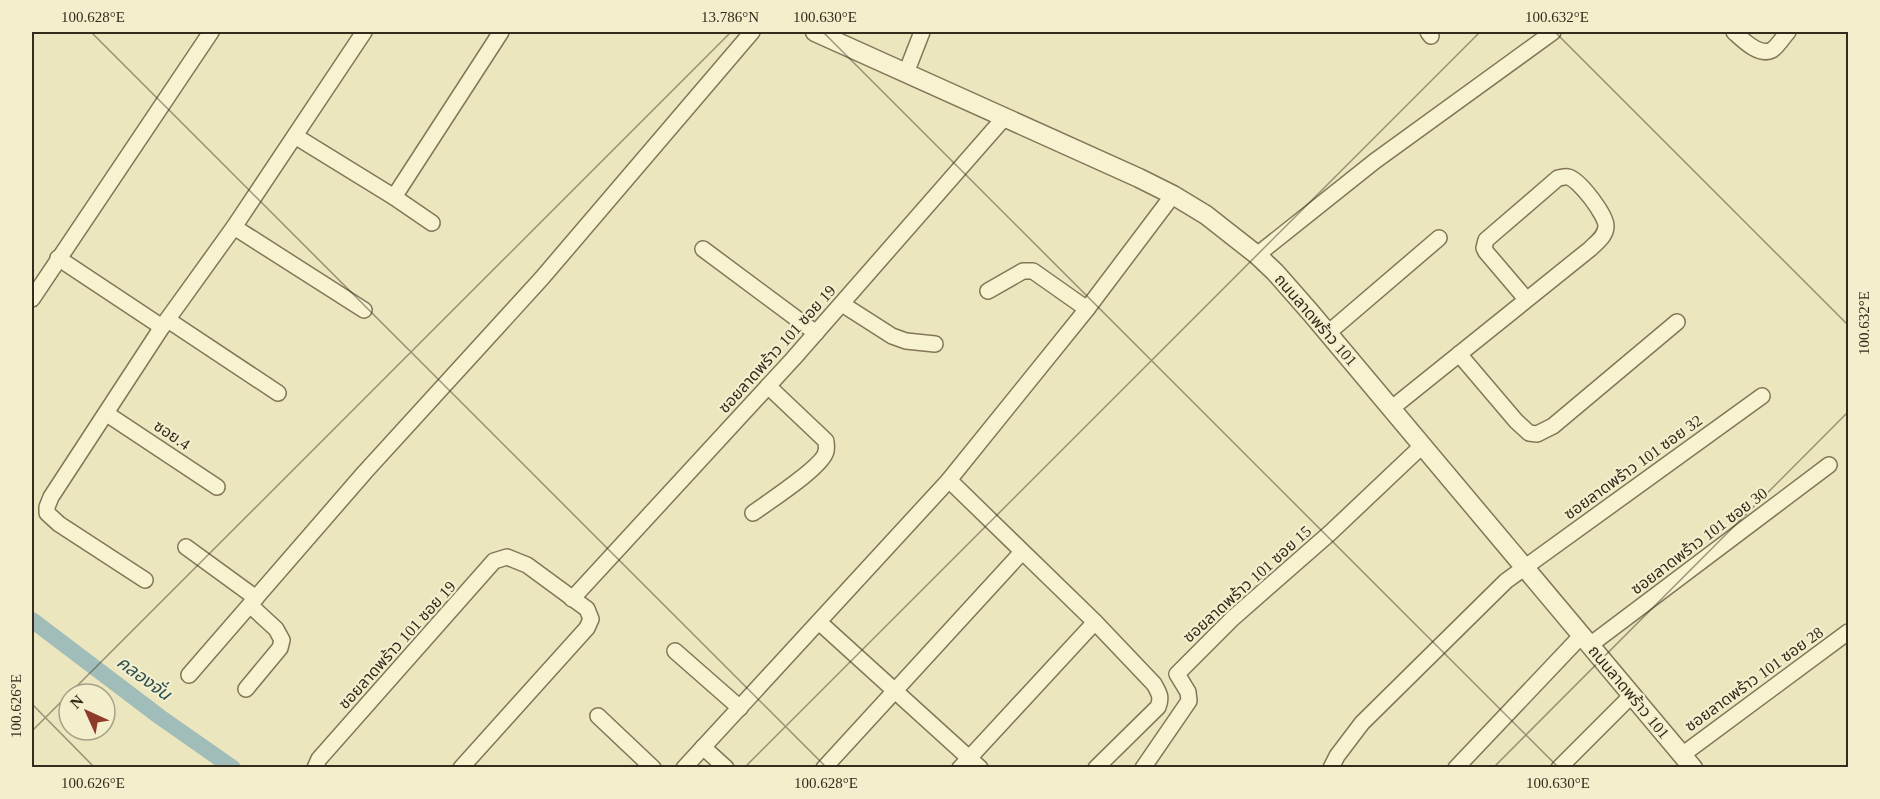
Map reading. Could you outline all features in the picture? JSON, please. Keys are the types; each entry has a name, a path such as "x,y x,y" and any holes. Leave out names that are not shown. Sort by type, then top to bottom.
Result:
{"street":[{"path":"32,299 211,32"},
{"path":"145,580 59,524 47,513 47,507 51,497 165,323 234,227 364,32"},
{"path":"394,197 501,32"},
{"path":"189,675 365,472 542,278 752,32"},
{"name":"ถนนลาดพร้าว 101","path":"815,32 1173,195 1206,215 1257,255 1275,272 1392,408 1687,761"},
{"path":"906,73 922,32"},
{"path":"1257,255 1375,161 1553,32"},
{"path":"1734,32 1758,51 1765,52 1772,50 1788,32"},
{"name":"ซอยลาดพร้าว 101 ซอย 19","path":"572,599 816,333 1004,118"},
{"path":"295,136 432,223"},
{"path":"1392,408 1590,249 1604,235 1606,224 1602,212 1575,181 1568,177 1558,178 1486,240 1484,248 1486,252 1526,299"},
{"path":"684,768 949,480 1087,309 1173,195"},
{"path":"234,227 364,310"},
{"path":"1328,333 1439,238"},
{"path":"703,249 816,333"},
{"path":"58,258 278,393"},
{"path":"988,291 1023,272 1033,271 1087,309"},
{"path":"842,304 892,336 906,341 935,344"},
{"path":"1459,354 1516,421 1529,433 1537,434 1553,426 1677,322"},
{"path":"753,513 808,473 820,462 826,452 826,441 768,386"},
{"name":"ซอยลาดพร้าว 101 ซอย 32","path":"1331,768 1337,756 1362,723 1506,581 1762,396"},
{"name":"ซอย.4","path":"107,414 217,487"},
{"name":"ซอยลาดพร้าว 101 ซอย 15","path":"1143,768 1189,701 1188,692 1177,674 1233,618 1330,533 1423,445"},
{"name":"ซอยลาดพร้าว 101 ซอย 30","path":"1456,768 1586,640 1829,465"},
{"path":"949,480 1095,622 1154,684 1161,699 1158,707 1096,768"},
{"path":"186,547 253,601 282,640 280,648 246,689"},
{"path":"824,768 1022,552"},
{"name":"ซอยลาดพร้าว 101 ซอย 19","path":"315,768 320,759 494,561 507,557 527,565 587,609 591,619 586,628 461,768"},
{"path":"819,622 896,691 970,764 1095,622"},
{"name":"ซอยลาดพร้าว 101 ซอย 28","path":"1687,761 1848,632"},
{"path":"675,651 740,708"},
{"path":"1559,768 1632,695"},
{"path":"598,716 653,768"},
{"path":"703,747 726,768"}],"waterway":[{"name":"คลองจั่น","path":"32,620 160,717 233,768"}]}
